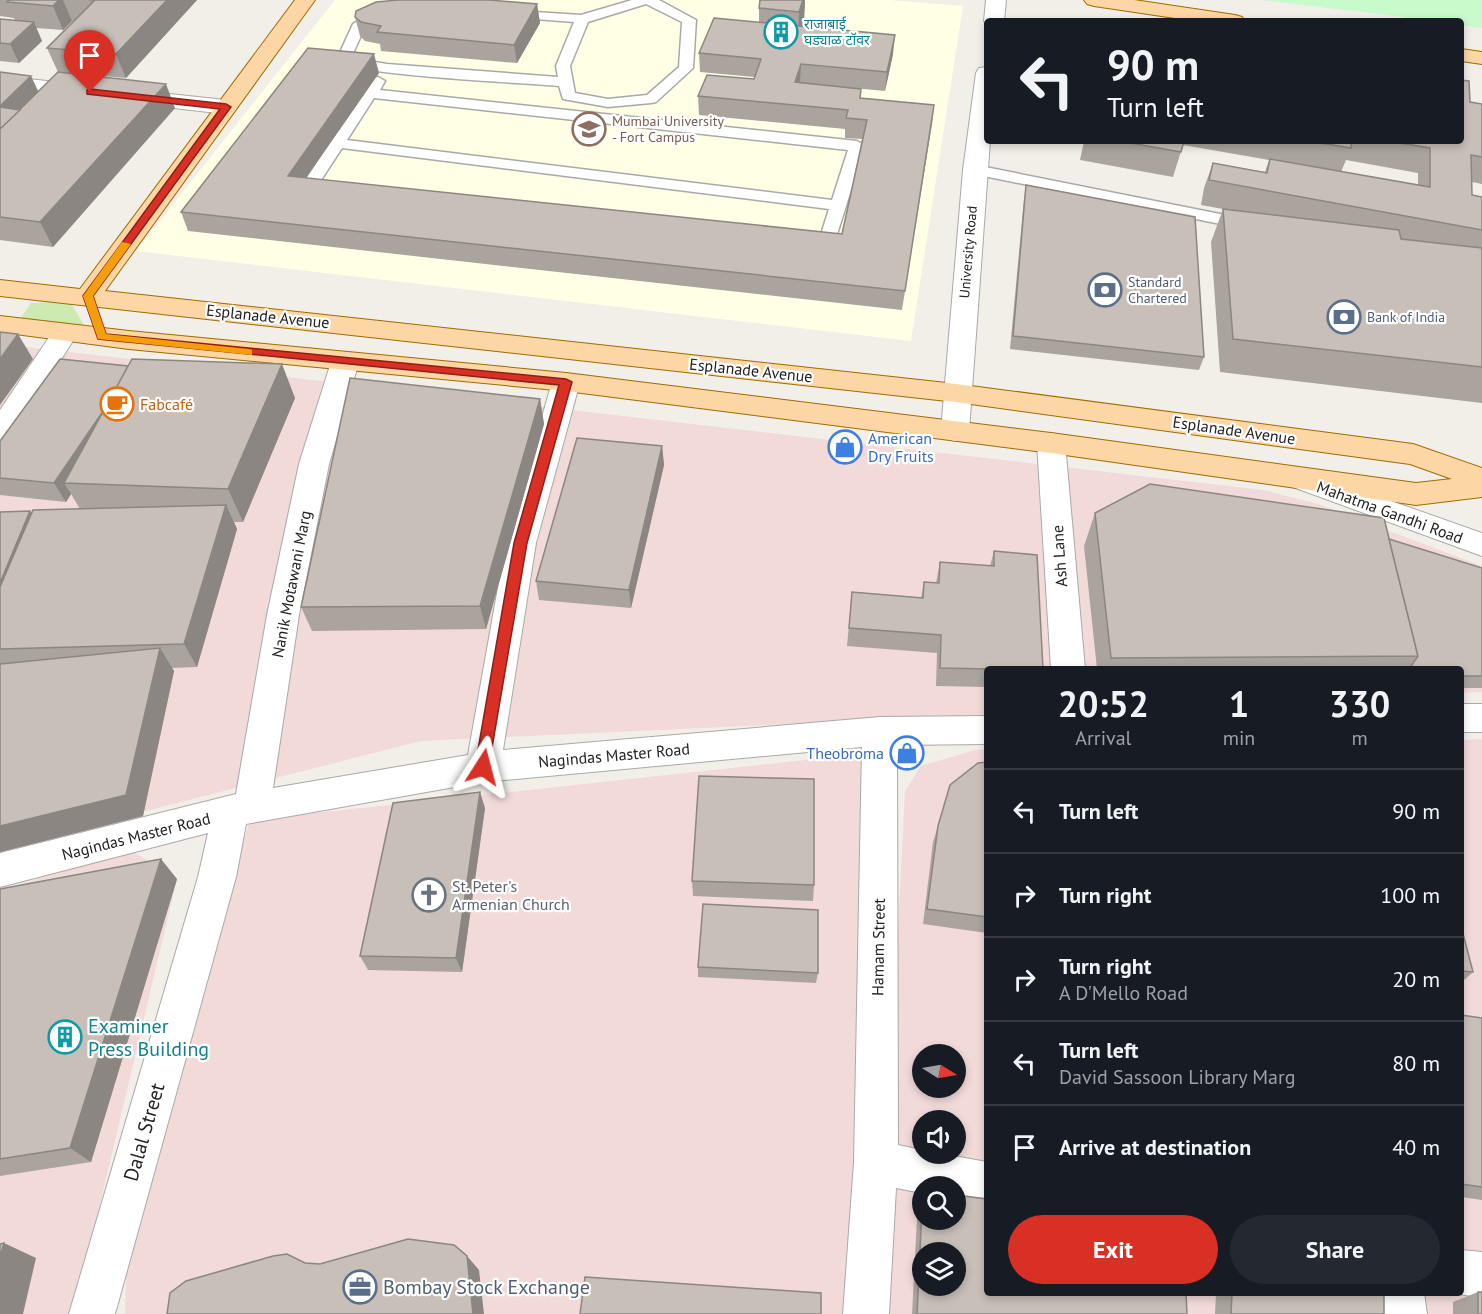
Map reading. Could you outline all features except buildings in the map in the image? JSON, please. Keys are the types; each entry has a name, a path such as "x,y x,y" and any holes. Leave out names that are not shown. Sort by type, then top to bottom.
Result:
{"main road":[{"path":"88,296 305,0"},
{"path":"1094,0 1214,18"},
{"path":"1464,55 1482,58"},
{"path":"88,296 12,289 0,324 65,333 345,362 566,382 1051,443 1416,494 1482,486"},
{"path":"88,296 102,337"},
{"name":"Esplanade Avenue","path":"88,296 956,393 1149,418 1413,454 1482,479"},
{"path":"1148,457 1149,418"}],"street":[{"path":"994,18 996,0"},
{"path":"0,82 226,107"},
{"name":"University Road","path":"955,431 956,393 975,170 984,97"},
{"path":"0,432 65,333"},
{"name":"Nanik Motawani Marg","path":"242,810 314,464 345,362"},
{"path":"483,767 521,543 566,382"},
{"name":"Ash Lane","path":"1051,443 1068,666"},
{"name":"Mahatma Gandhi Road","path":"1297,478 1482,545"},
{"path":"1464,718 1482,718"},
{"name":"Nagindas Master Road","path":"0,870 242,810 483,767 880,732 984,730"},
{"name":"Hamam Street","path":"866,1314 876,1162 880,732"},
{"name":"Dalal Street","path":"92,1314 217,877 242,810"},
{"path":"876,1162 984,1183"},
{"path":"1464,1273 1482,1275"},
{"path":"1401,1296 1404,1314"}],"lane":[{"path":"492,12 582,19 647,0 689,20 686,68 651,99 608,103 568,96 562,66 582,19"},
{"path":"390,3 358,27 343,61 387,68 566,82"},
{"path":"304,194 387,68"},
{"path":"370,93 857,146 840,206 825,247"},
{"path":"601,118 608,103"},
{"path":"338,143 840,206"},
{"path":"975,170 1266,228"}],"shaded area":[{"name":"Mumbai University - Fort Campus","path":"335,0 889,0 963,6 911,341 136,251"},
{"path":"0,344 1263,490 1318,504 1482,566 1482,692 1464,693 1464,666 984,666 984,715 421,741 0,848"},
{"path":"1482,739 1482,1314 879,1314 905,791 921,766 984,749 984,1296 1464,1296 1464,740"},
{"path":"861,754 856,1215 846,1314 125,1314 127,1242 250,820"},
{"name":"Examiner Press Building","path":"132,851 177,879 74,1314 0,1314 0,890"}],"green space":[{"path":"1261,0 1482,0 1482,28 1464,25 1464,18 1411,18"},
{"path":"70,301 85,327 21,318 31,303"}],"slow traffic":[{"path":"126,244 88,296 102,337 248,352"}],"place":[{"name":"राजाबाई घड्याळ टॉवर","path":"781,32"},
{"name":"Mumbai University - Fort Campus","path":"589,129"},
{"name":"Standard Chartered","path":"1105,290"},
{"name":"Bank of India","path":"1344,317"},
{"name":"Fabcafé","path":"117,404"},
{"name":"American Dry Fruits","path":"845,447"},
{"name":"Theobroma","path":"907,753"},
{"name":"St. Peter's Armenian Church","path":"429,895"},
{"name":"Examiner Press Building","path":"65,1037"},
{"name":"Bombay Stock Exchange","path":"360,1287"}],"route":[{"path":"90,92 226,107 88,296 102,337 566,382 521,543 503,637 483,767"}]}
